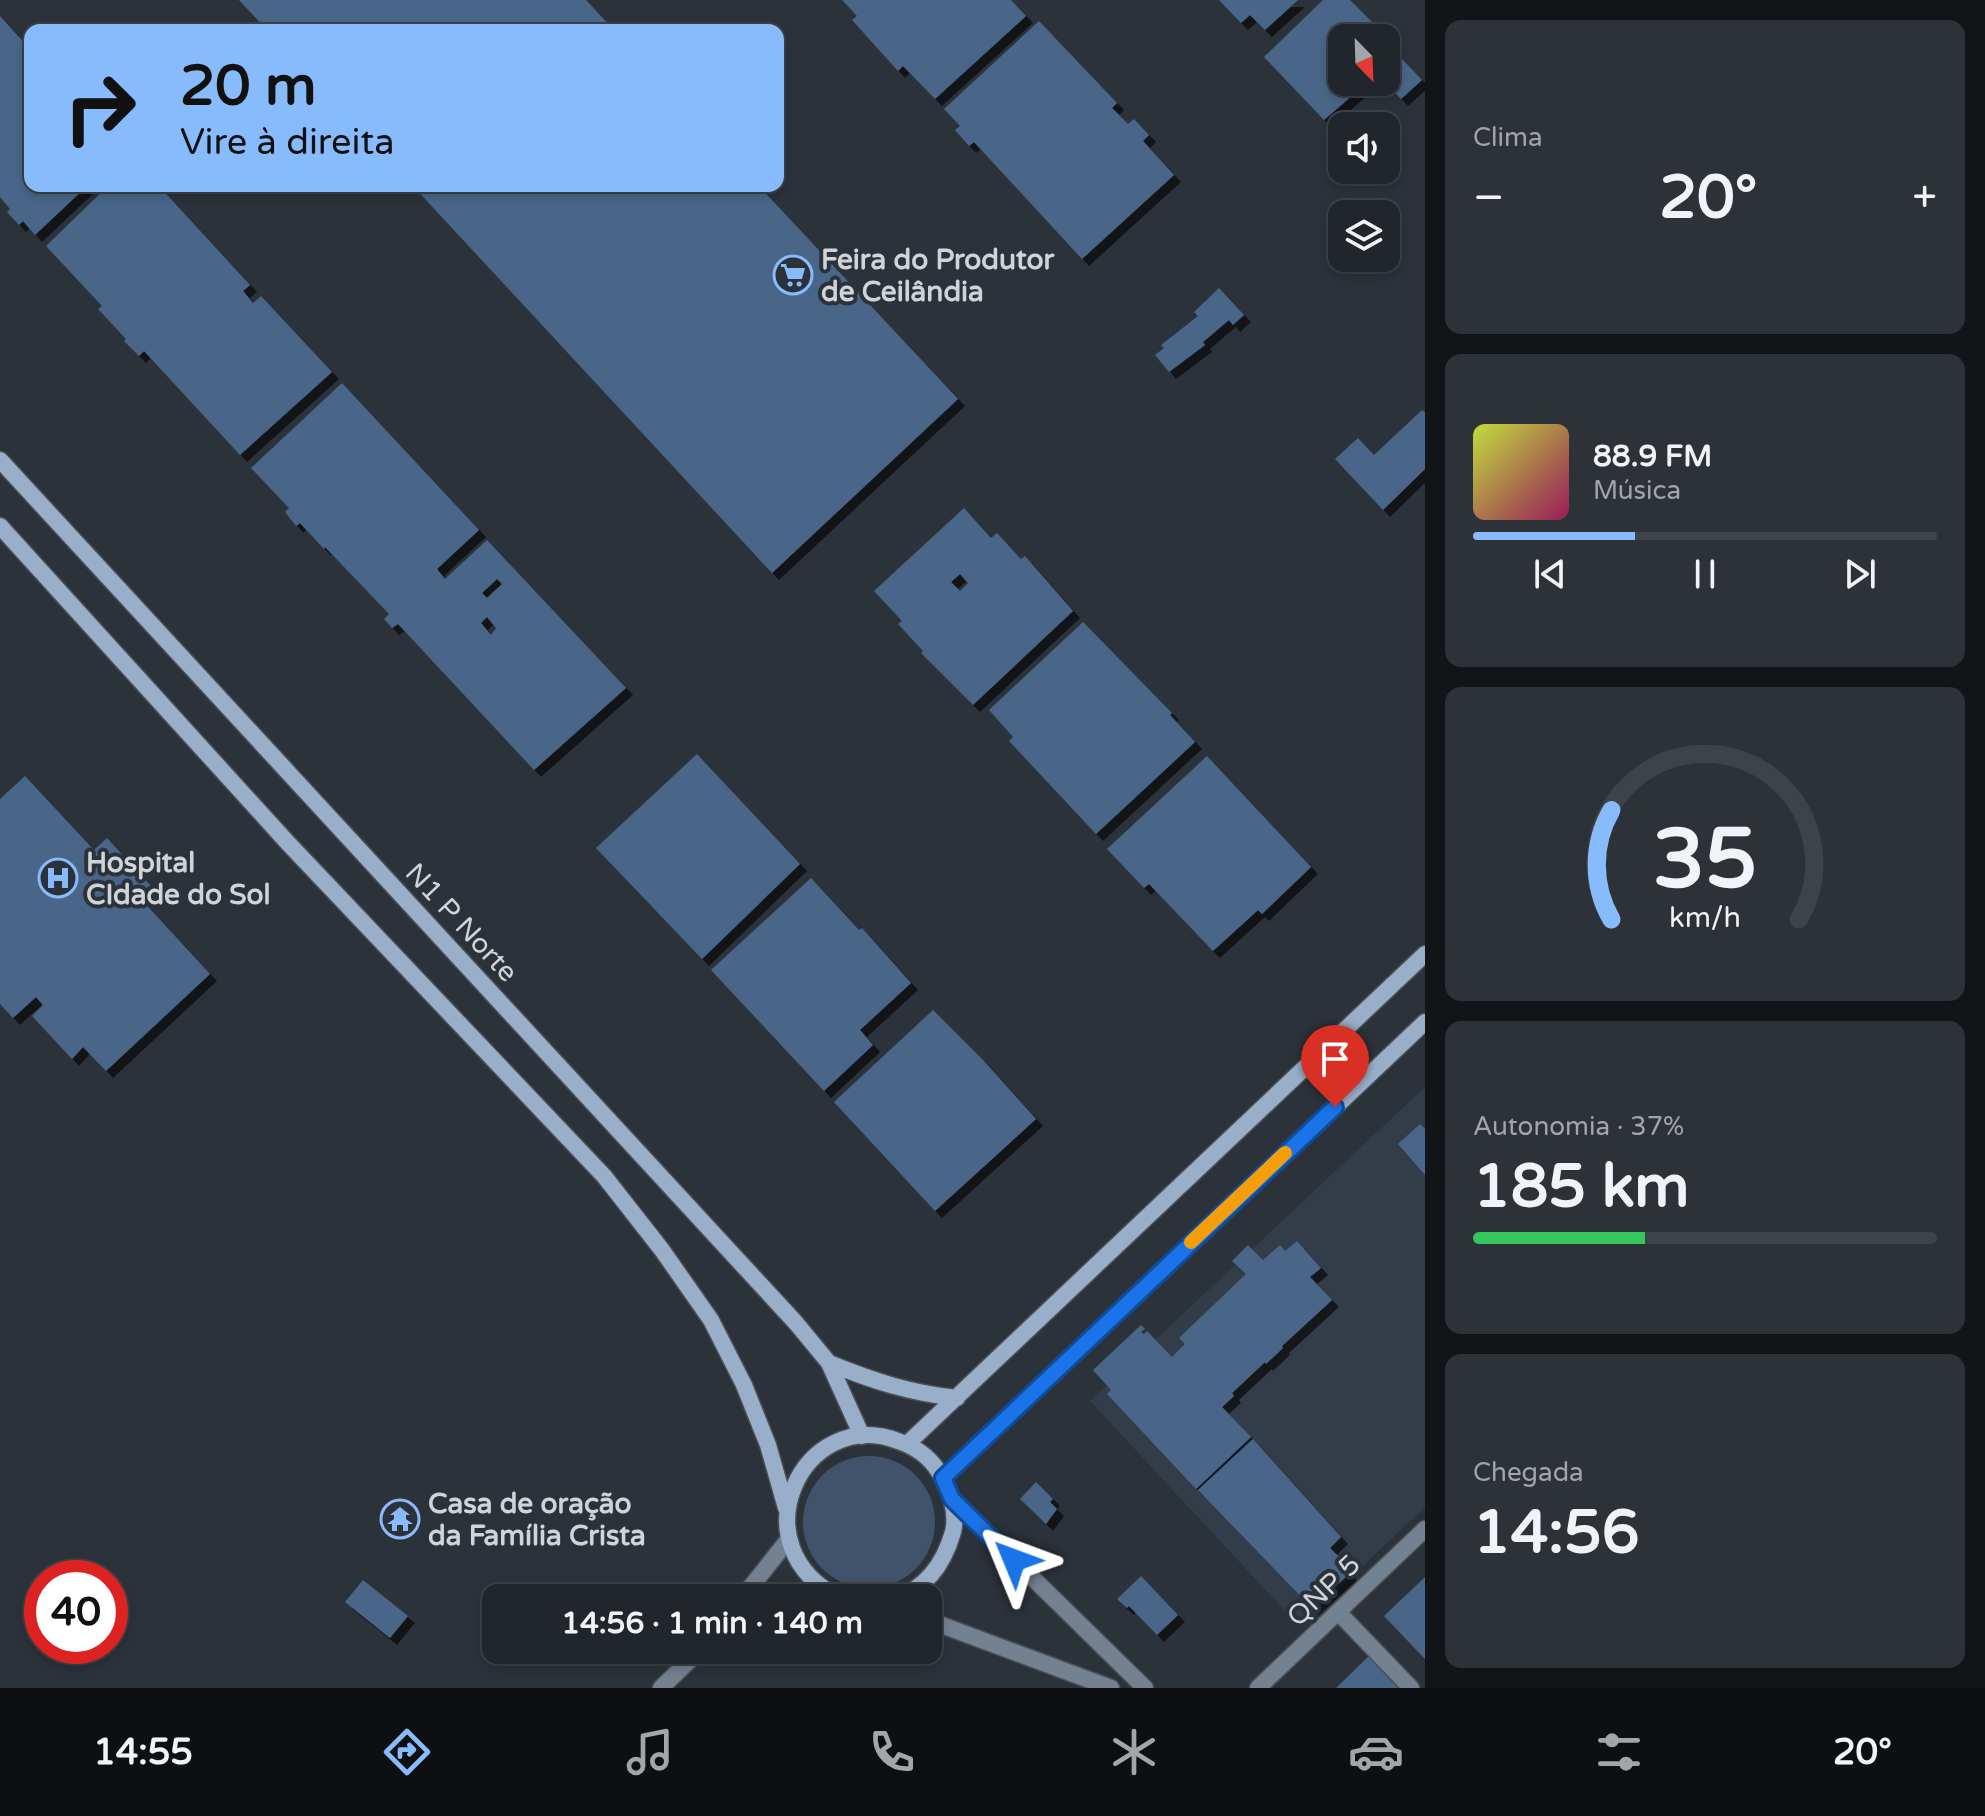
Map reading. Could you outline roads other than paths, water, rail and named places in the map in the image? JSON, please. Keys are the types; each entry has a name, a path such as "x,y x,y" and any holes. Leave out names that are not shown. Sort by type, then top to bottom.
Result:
{"main road":[{"name":"N1 P Norte","path":"0,460 796,1323 829,1363 862,1436"},
{"path":"0,526 287,842 604,1176 662,1250 711,1320 744,1385 768,1445 786,1508 788,1540 801,1568 818,1584"},
{"path":"907,1444 1425,954"},
{"path":"943,1478 1425,1022"},
{"path":"829,1363 917,1394 957,1398"},
{"path":"786,1508 795,1482 812,1459 835,1443 862,1436 877,1436 907,1444 934,1464 952,1499 954,1527 946,1554 931,1577 922,1584"}],"street":[{"path":"952,1499 1145,1688"},
{"name":"QNP 5","path":"1258,1688 1425,1529"},
{"path":"753,1584 788,1540"},
{"path":"1338,1612 1411,1688"},
{"path":"942,1625 1111,1688"},
{"path":"661,1688 686,1664"}],"place":[{"name":"Feira do Produtor de Ceilândia","path":"793,275"},
{"name":"Hospital CIdade do Sol","path":"58,878"},
{"name":"Casa de oração da Família Crista","path":"400,1519"}]}
